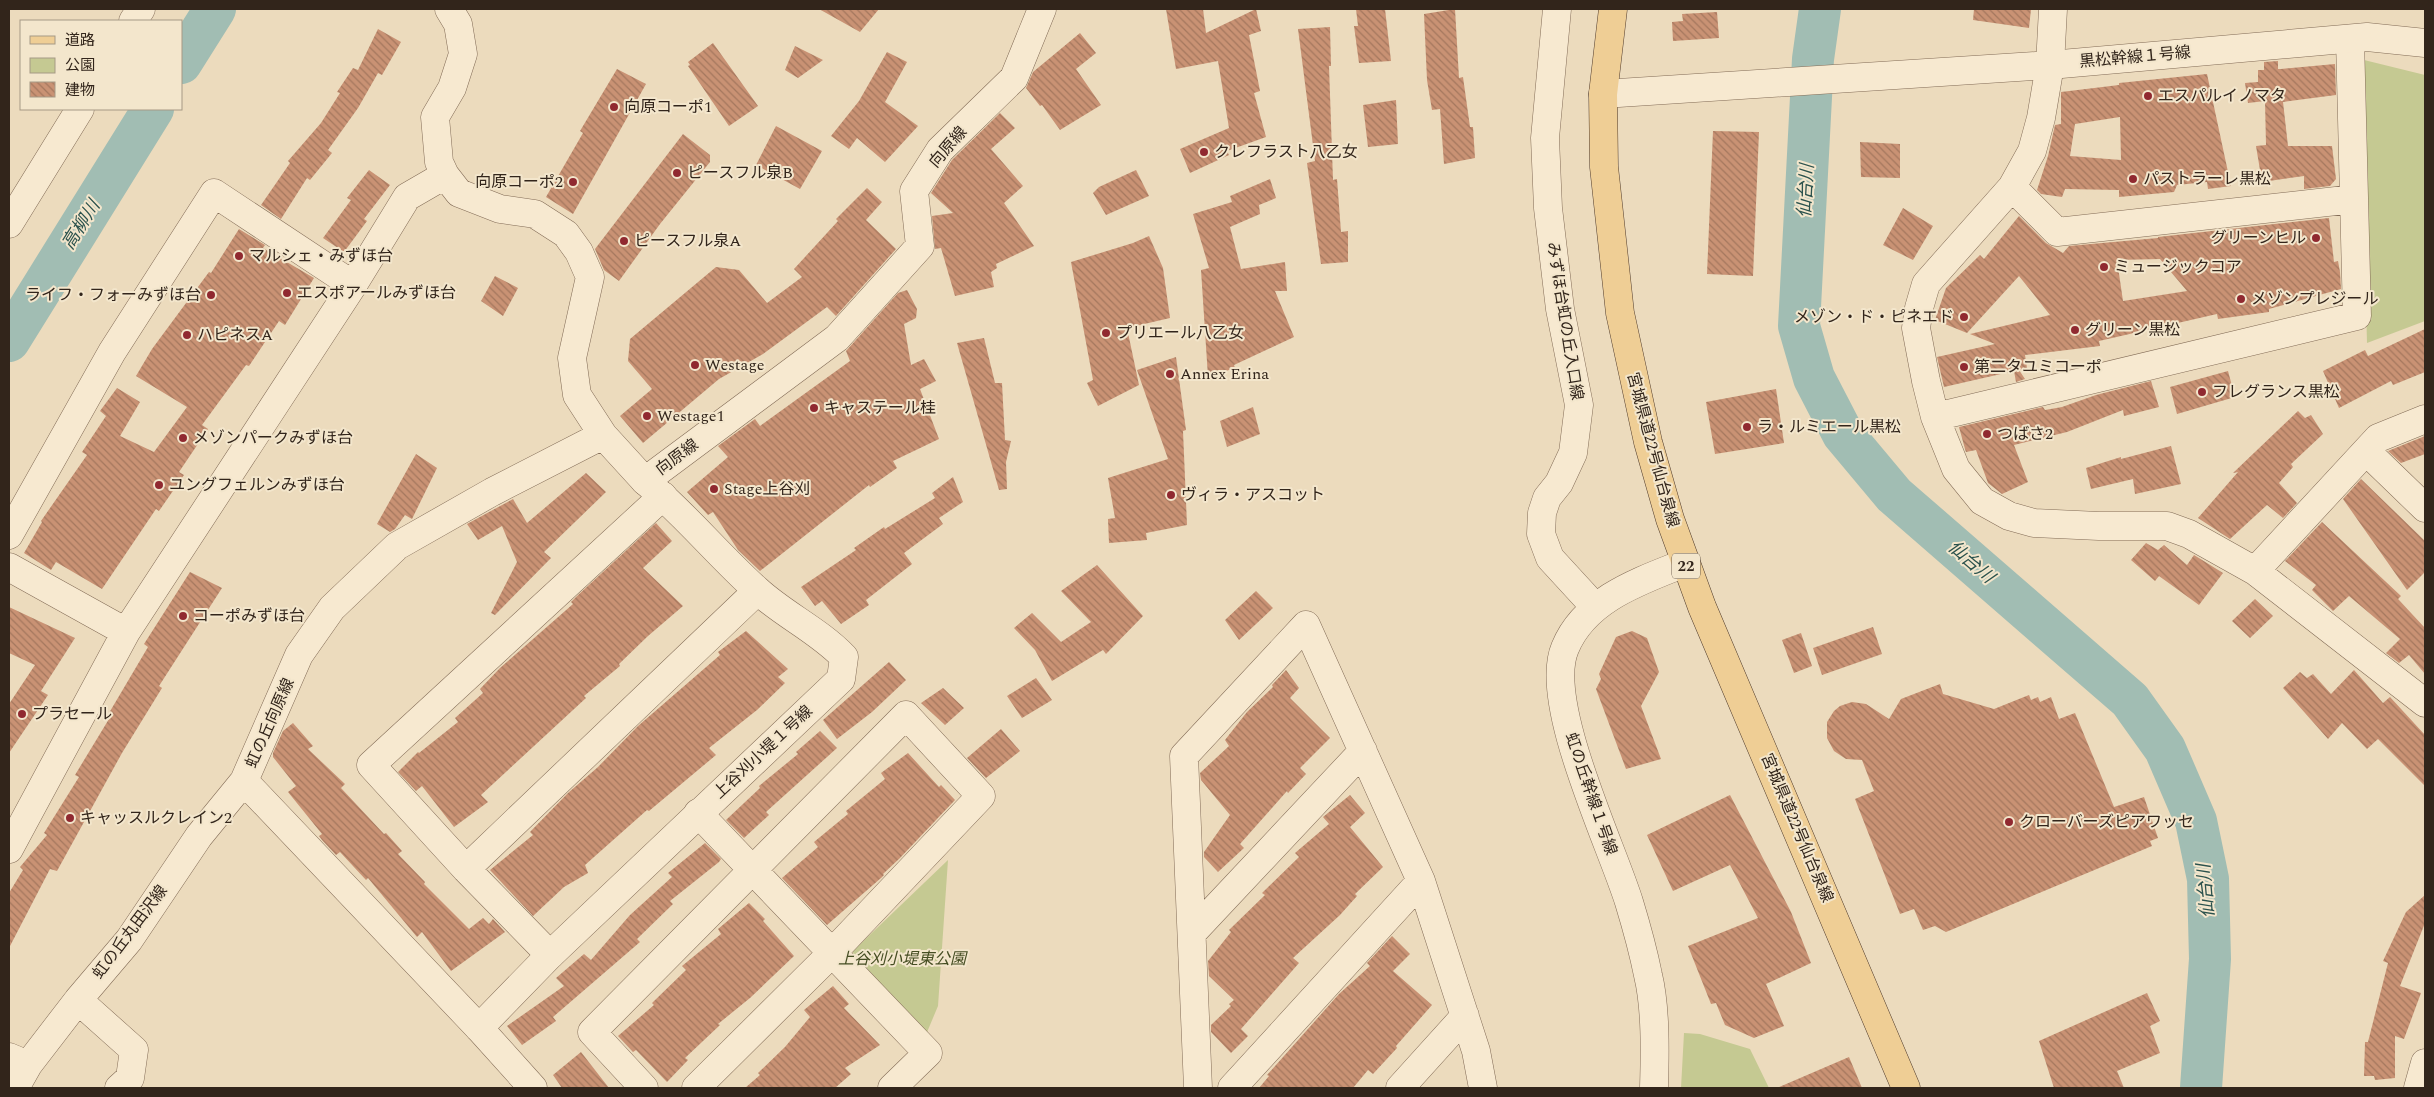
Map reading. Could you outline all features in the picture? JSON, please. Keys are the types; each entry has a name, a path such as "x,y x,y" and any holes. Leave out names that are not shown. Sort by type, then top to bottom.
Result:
{"main road":[{"name":"宮城県道22号仙台泉線","path":"1613,9 1604,94 1604,167 1620,313 1648,442 1685,563 1906,1088"}],"street":[{"path":"134,20 141,9"},
{"name":"向原線","path":"448,9 458,24 463,54 452,88 435,117 439,162 445,175 459,193 500,209 535,214 566,234 579,252 590,277 572,358 577,395 603,435 654,488 838,338 920,246 914,190 940,150 1014,78 1042,9"},
{"name":"みずほ台虹の丘入口線","path":"1557,9 1545,138 1548,208 1560,309 1579,405 1573,453 1559,483 1548,498 1542,513 1540,534 1550,558 1595,607"},
{"path":"2053,9 2050,65 2041,118 2032,151 2012,187 1926,284 1916,328 1934,417 1956,469 1982,501 2009,516 2034,523 2099,526 2167,526 2189,534 2255,571 2425,703"},
{"name":"黒松幹線１号線","path":"1604,94 2050,65 2350,39 2367,38 2425,44"},
{"path":"1934,417 2357,316 2350,39"},
{"path":"9,224 79,110"},
{"path":"9,849 126,632 353,285 407,197 445,175"},
{"path":"2012,187 2057,232 2354,199"},
{"path":"9,535 112,352 214,193 353,285"},
{"path":"2255,571 2378,438 2425,419"},
{"name":"虹の丘向原線","path":"533,1088 479,1028 244,782 299,655 332,608 397,546 492,492 603,435"},
{"path":"2366,451 2425,508"},
{"path":"550,955 466,869 371,764 654,488"},
{"name":"上谷刈小堤１号線","path":"479,1028 550,955 698,813 842,679 844,657 827,639 757,591 654,488"},
{"name":"虹の丘幹線１号線","path":"1654,1088 1655,1053 1649,976 1629,902 1569,733 1559,686 1564,649 1579,622 1595,607 1639,582 1685,563"},
{"path":"9,567 126,632"},
{"path":"466,869 757,591"},
{"path":"1198,1088 1193,932 1184,756 1306,625 1421,881 1476,1051 1483,1088"},
{"path":"644,1088 592,1032 906,715 981,796 831,954 696,1088"},
{"path":"1193,932 1363,751"},
{"name":"虹の丘丸田沢線","path":"15,1088 18,1061 78,1000 129,940 199,836 244,782"},
{"path":"698,813 831,954 928,1053 892,1088"},
{"path":"1232,1088 1421,881"},
{"path":"78,1000 134,1050 130,1078 119,1088"},
{"path":"1400,1088 1465,1016"},
{"path":"2418,1088 2425,1063"}],"green space":[{"path":"2360,59 2425,75 2425,321 2367,343"},
{"name":"上谷刈小堤東公園","path":"948,860 938,1006 925,1037 854,968 853,951"},
{"path":"1684,1033 1700,1034 1750,1049 1769,1088 1681,1088"}],"building":[{"path":"819,9 879,9 860,32"},
{"path":"1166,9 1203,9 1206,33 1256,9 1261,31 1249,35 1260,91 1254,93 1266,137 1227,151 1229,155 1190,173 1180,149 1229,128 1218,61 1176,69"},
{"path":"1356,9 1385,9 1391,61 1359,63 1354,26 1358,26"},
{"path":"1455,9 1459,78 1463,77 1470,127 1473,127 1475,158 1444,164 1440,109 1432,110 1427,80 1424,14"},
{"path":"1974,9 2031,9 2029,28 1973,20"},
{"path":"1717,12 1719,38 1673,41 1672,22 1683,21 1682,14"},
{"path":"1330,27 1331,66 1329,66 1333,180 1337,179 1341,232 1348,231 1348,262 1321,264 1307,163 1315,161 1298,29"},
{"path":"378,29 401,42 382,75 378,73 358,108 328,150 332,153 310,180 307,178 281,219 261,205 290,163 288,161 321,123 340,93 337,92 353,68 358,70"},
{"path":"1080,33 1096,53 1076,69 1101,105 1060,130 1042,105 1040,106 1026,88 1033,72"},
{"path":"713,43 758,106 729,126 688,66 690,65 688,62"},
{"path":"795,46 823,60 798,78 785,70"},
{"path":"887,52 907,62 885,102 918,126 885,162 857,138 849,149 831,136 859,101"},
{"path":"2278,61 2278,69 2335,64 2336,95 2283,102 2288,146 2332,146 2336,179 2330,186 2304,189 2304,176 2262,182 2256,146 2266,145 2265,101 2248,103 2245,83 2258,82 2258,70 2264,70 2264,62"},
{"path":"617,69 646,84 573,214 546,197 583,133 580,131"},
{"path":"2207,74 2231,186 2208,189 2207,182 2177,185 2174,192 2119,197 2119,190 2065,189 2062,197 2041,194 2037,190 2048,156 2055,125 2061,124 2061,92 2119,85 2119,83","holes":["2120,117 2121,160 2070,156 2075,124"]},
{"path":"1396,100 1398,144 1368,147 1363,105"},
{"path":"1000,113 1015,128 991,149 1023,186 1004,203 1034,246 996,264 997,268 991,272 994,287 955,296 941,248 935,249 932,216 953,213 931,193 952,160"},
{"path":"776,126 822,151 800,189 756,165"},
{"path":"1713,131 1759,132 1753,276 1707,274"},
{"path":"683,134 710,155 710,162 660,224 619,281 604,270 595,249"},
{"path":"1860,142 1900,144 1900,178 1861,177"},
{"path":"369,170 390,185 364,219 367,221 344,252 323,238 351,200 347,198"},
{"path":"1136,170 1149,196 1106,215 1093,193 1099,187"},
{"path":"1270,179 1276,198 1259,205 1260,214 1230,227 1241,269 1285,262 1287,291 1275,291 1294,337 1234,365 1235,368 1208,377 1201,270 1209,268 1193,214 1232,202 1230,196"},
{"path":"867,188 882,202 866,220 896,249 836,316 827,307 763,354 719,379 643,443 620,416 652,389 628,361 630,339 716,267 739,270 767,303 802,277 794,269 838,221 836,219"},
{"path":"1903,208 1933,226 1913,260 1883,245"},
{"path":"2019,216 2046,243 2063,253 2069,246 2158,238 2329,218 2334,262 2338,261 2341,289 2269,309 2269,312 2218,319 2217,314 2099,341 2100,346 2025,355 2027,368 2019,370 2025,379 2016,382 2014,371 1944,387 1937,357 1995,344 1970,334 2050,315 2019,276 1967,333 1935,320 1946,288 1980,255 1984,259","holes":["2160,259 2187,291 2123,301 2117,260"]},
{"path":"239,229 265,245 263,248 314,278 285,325 279,321 249,366 246,365 202,425 208,429 179,472 184,475 159,511 156,509 102,589 56,562 51,570 24,553 41,521 87,455 82,452 106,416 100,411 117,388 140,402 120,436 154,452 187,407 136,376 152,349 209,272 211,273"},
{"path":"1149,236 1163,268 1170,318 1127,328 1139,385 1098,406 1087,383 1093,380 1071,262 1133,243"},
{"path":"495,276 518,288 503,316 481,301"},
{"path":"907,290 917,309 916,318 904,324 911,365 924,359 936,381 920,389 939,439 893,461 897,468 870,487 869,485 760,571 738,550 713,512 708,515 687,492 728,457 718,446 755,419 760,426 850,361 846,351 898,293"},
{"path":"2425,329 2425,372 2393,385 2391,381 2339,408 2323,371 2365,350 2368,356"},
{"path":"984,338 995,383 1002,383 1005,440 1011,441 1006,462 1007,489 999,490 957,343"},
{"path":"1176,357 1186,430 1183,431 1187,525 1146,533 1147,540 1109,543 1108,519 1115,518 1108,478 1168,459 1137,370"},
{"name":"フレグランス黒松","path":"2228,371 2235,397 2177,414 2170,387"},
{"path":"2151,381 2159,407 2124,416 2123,410 2067,432 2014,445 2028,482 2002,494 1988,483 1976,450 1966,452 1959,427 2043,407 2045,410 2062,407 2096,395"},
{"name":"ラ・ルミエール黒松","path":"1776,389 1784,443 1715,454 1706,402"},
{"path":"1253,407 1260,434 1227,447 1220,421"},
{"path":"2298,411 2305,418 2311,415 2323,434 2291,464 2293,467 2279,483 2297,503 2283,518 2267,505 2230,539 2198,518 2238,472 2233,473"},
{"path":"2425,436 2425,454 2401,463 2388,451"},
{"path":"2171,446 2181,484 2135,494 2133,479 2091,489 2086,468 2121,457 2121,459"},
{"path":"416,454 437,468 412,519 405,515 395,529 390,532 377,524"},
{"path":"586,473 606,492 544,552 551,558 495,615 491,613 517,562 502,526 478,540 467,524 513,499 527,523"},
{"path":"953,477 963,502 939,518 943,524 904,553 912,564 866,600 869,605 841,624 822,601 815,606 801,587 856,550 854,548 884,527 885,529 935,498 932,493"},
{"path":"2361,479 2425,541 2425,572 2407,590 2343,499"},
{"path":"2322,522 2401,596 2398,599 2425,628 2425,674 2409,655 2399,663 2386,653 2400,639 2349,596 2333,611 2312,590 2316,585 2285,561"},
{"path":"656,523 672,541 643,568 683,606 648,636 619,664 620,666 584,696 586,698 481,795 488,802 454,827 422,786 416,791 398,772 418,752 458,722 455,718 483,693 480,689 500,668 573,604 571,602 577,596"},
{"path":"2146,543 2158,550 2164,545 2187,565 2194,555 2223,573 2199,605 2159,576 2155,581 2131,560"},
{"path":"1097,565 1143,616 1106,654 1103,650 1052,681 1035,650 1014,628 1032,613 1061,642 1091,622 1061,591"},
{"path":"190,572 222,588 159,686 162,688 122,753 57,871 50,869 9,948 9,893 23,870 20,867 47,835 44,833 79,777 75,775 112,714 109,713 148,647 144,644"},
{"path":"1256,591 1273,608 1239,640 1225,620"},
{"path":"2255,599 2273,616 2250,638 2232,621"},
{"path":"9,607 75,638 41,691 48,695 9,753 9,704 35,665 9,653"},
{"path":"1873,627 1882,654 1822,675 1813,648"},
{"path":"746,631 788,669 778,677 785,683 757,710 709,748 716,755 649,811 647,810 585,865 588,873 564,887 533,916 490,870 533,835 530,832 638,726 720,655 718,652"},
{"path":"1632,631 1647,638 1659,672 1641,706 1661,759 1626,769 1596,689 1601,679 1599,674 1616,637"},
{"path":"1801,633 1812,666 1794,673 1782,640"},
{"path":"889,662 906,680 872,712 837,739 823,720"},
{"path":"1286,670 1299,688 1290,698 1330,738 1300,768 1306,774 1288,793 1287,791 1240,844 1244,848 1218,872 1204,857 1204,852 1230,815 1201,780 1200,773 1229,746 1225,740 1247,712 1273,687 1272,685"},
{"path":"2354,670 2383,703 2390,697 2425,735 2425,786 2378,739 2367,749 2342,723 2328,739 2283,688 2300,672 2307,678 2313,674 2331,694"},
{"path":"1036,678 1052,700 1022,718 1007,696"},
{"name":"クローバーズピアワッセ","path":"1940,684 1943,694 1994,709 2029,695 2031,700 2038,697 2040,702 2051,697 2059,719 2075,713 2114,807 2144,797 2158,838 2150,841 2152,846 1946,932 1935,926 1923,930 1914,909 1900,914 1855,799 1874,791 1862,760 1846,759 1834,751 1827,738 1827,722 1834,711 1840,706 1852,702 1866,704 1889,719 1901,699"},
{"path":"943,688 964,708 945,725 921,703"},
{"path":"293,723 313,746 308,749 345,784 341,788 402,851 398,854 425,882 424,884 469,929 483,918 489,924 493,919 505,932 451,971 422,932 417,937 368,878 366,880 340,852 336,855 322,840 319,836 322,834 288,792 296,786 273,757 273,753 283,731"},
{"path":"1001,729 1020,751 986,778 967,758"},
{"path":"820,731 837,748 766,812 769,815 744,838 726,820 760,788 759,786 798,754 796,752"},
{"path":"908,753 939,787 941,785 955,800 881,878 827,925 782,878 818,847 814,842 848,814 846,811 885,779 881,773"},
{"path":"1350,795 1365,813 1350,827 1383,867 1355,894 1357,896 1340,915 1293,958 1299,963 1241,1029 1248,1036 1231,1053 1211,1032 1211,1025 1231,1006 1229,1004 1234,1000 1209,976 1208,961 1231,932 1229,930 1265,895 1262,893 1299,857 1295,853 1329,824 1323,817"},
{"path":"1730,795 1791,912 1811,963 1766,984 1784,1026 1754,1038 1725,1025 1716,1003 1711,1004 1688,946 1758,918 1730,865 1673,891 1647,835"},
{"path":"705,843 721,859 719,862 670,901 673,904 637,939 640,942 553,1017 556,1021 522,1045 507,1026 564,986 556,978 584,954 591,960 630,915 672,877 668,873"},
{"path":"2425,895 2425,923 2400,986 2421,993 2404,1039 2395,1036 2395,1078 2375,1080 2374,1076 2364,1076 2365,1042 2368,1042 2388,963 2383,961 2406,912"},
{"path":"749,903 765,919 763,921 794,956 750,998 718,1024 720,1025 685,1058 688,1060 667,1082 636,1050 633,1052 618,1036 654,1005 652,1003 686,970 682,966 721,934 718,929"},
{"path":"1392,936 1410,954 1393,971 1432,1005 1396,1046 1397,1048 1373,1074 1368,1070 1353,1088 1259,1088 1269,1076 1267,1075 1339,994 1370,966 1367,963"},
{"path":"833,986 849,1004 844,1008 880,1045 845,1068 851,1074 835,1088 745,1088 760,1075 758,1073 785,1047 810,1017 804,1010"},
{"path":"2147,993 2160,1021 2150,1026 2160,1053 2117,1071 2124,1088 2054,1088 2039,1041"},
{"path":"581,1052 609,1088 562,1088 553,1075"},
{"path":"1849,1057 1862,1088 1777,1088"}],"waterway":[{"name":"高柳川","path":"182,61 215,9"},
{"name":"仙台川","path":"1820,9 1813,59 1799,326 1814,378 1843,434 1894,495 2130,700 2165,749 2196,821 2208,879 2210,959 2201,1088"},
{"name":"高柳川","path":"9,341 152,110"}],"place":[{"name":"エスパルイノマタ","path":"2148,96"},
{"name":"向原コーポ1","path":"614,107"},
{"name":"クレフラスト八乙女","path":"1204,152"},
{"name":"ピースフル泉B","path":"677,173"},
{"name":"パストラーレ黒松","path":"2133,179"},
{"name":"向原コーポ2","path":"573,182"},
{"name":"グリーンヒル","path":"2316,238"},
{"name":"ピースフル泉A","path":"624,241"},
{"name":"マルシェ・みずほ台","path":"239,256"},
{"name":"ミュージックコア","path":"2104,267"},
{"name":"エスポアールみずほ台","path":"287,293"},
{"name":"ライフ・フォーみずほ台","path":"211,295"},
{"name":"メゾンプレジール","path":"2241,299"},
{"name":"メゾン・ド・ピネエド","path":"1964,317"},
{"name":"グリーン黒松","path":"2075,330"},
{"name":"プリエール八乙女","path":"1106,333"},
{"name":"ハピネスA","path":"187,335"},
{"name":"Westage","path":"695,365"},
{"name":"第二タユミコーポ","path":"1964,367"},
{"name":"Annex Erina","path":"1170,374"},
{"name":"フレグランス黒松","path":"2202,392"},
{"name":"キャステール桂","path":"814,408"},
{"name":"Westage1","path":"647,416"},
{"name":"ラ・ルミエール黒松","path":"1747,427"},
{"name":"つばさ2","path":"1987,434"},
{"name":"メゾンパークみずほ台","path":"183,438"},
{"name":"ユングフェルンみずほ台","path":"159,485"},
{"name":"Stage上谷刈","path":"714,489"},
{"name":"ヴィラ・アスコット","path":"1171,495"},
{"name":"コーポみずほ台","path":"183,616"},
{"name":"プラセール","path":"22,714"},
{"name":"キャッスルクレイン2","path":"70,818"},
{"name":"クローバーズピアワッセ","path":"2009,822"}]}
